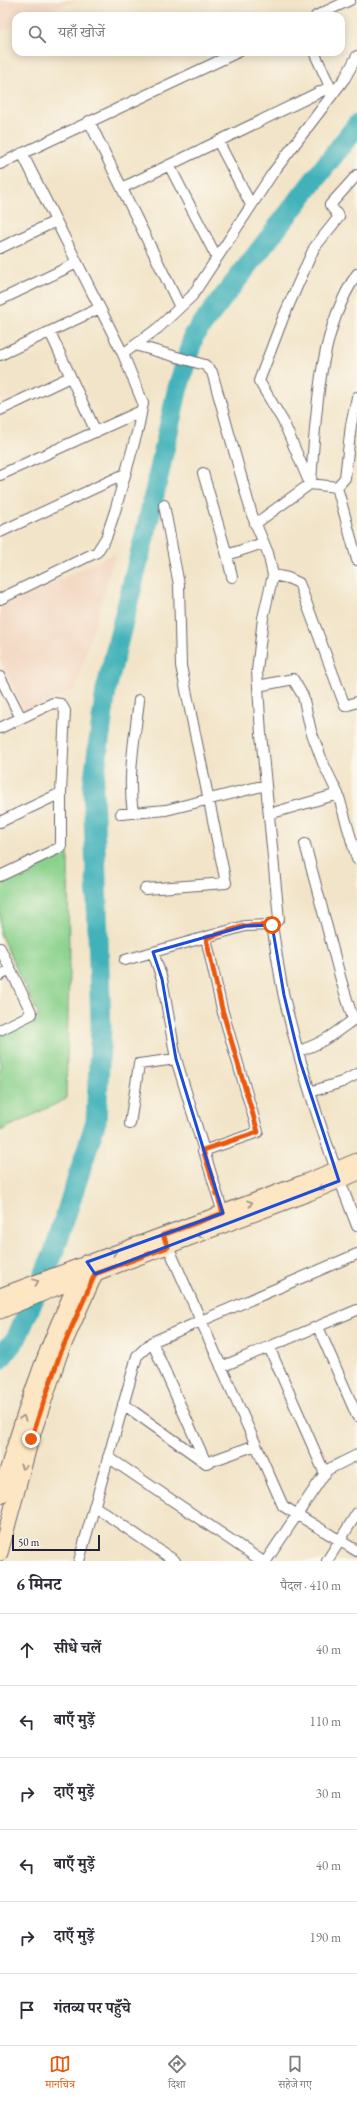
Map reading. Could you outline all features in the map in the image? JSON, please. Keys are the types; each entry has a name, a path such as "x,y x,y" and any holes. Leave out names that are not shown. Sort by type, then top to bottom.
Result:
{"street":[{"path":"324,12 350,0"},
{"path":"0,164 229,56"},
{"path":"316,56 332,90"},
{"path":"123,354 158,328 192,296 272,174 357,56"},
{"path":"122,188 218,141 332,90"},
{"path":"89,121 180,306"},
{"path":"218,141 251,205"},
{"path":"0,599 96,552 106,538 125,474 143,403 123,354 22,153"},
{"path":"169,165 216,258"},
{"path":"310,484 283,421 259,381 283,318 314,248 339,217 330,205 357,175"},
{"path":"0,248 56,221"},
{"path":"0,300 77,263"},
{"path":"310,484 318,389 334,324 346,289 357,274"},
{"path":"0,355 100,308"},
{"path":"50,332 96,432"},
{"path":"125,960 245,926 272,925 279,919 268,814 257,671 263,618 272,575 268,553 255,524 212,372 205,365 135,345"},
{"path":"0,410 70,377"},
{"path":"337,487 345,478 351,425 357,397"},
{"path":"0,475 141,411"},
{"path":"203,473 232,577"},
{"path":"0,532 125,474"},
{"path":"255,524 310,484 337,487"},
{"path":"337,487 357,560"},
{"path":"145,889 226,883 181,666 178,585 172,538 164,505"},
{"path":"227,555 264,543"},
{"path":"272,575 288,578 299,583 345,706 357,702"},
{"path":"0,677 21,718"},
{"path":"258,686 293,679 303,696 311,731 323,763 338,794 357,859"},
{"path":"133,813 130,794 130,777 139,700"},
{"path":"0,728 53,703 60,704 65,711 61,793 62,847 0,876"},
{"path":"121,814 166,810 266,785"},
{"path":"0,822 61,793"},
{"path":"268,814 338,794"},
{"path":"298,1052 315,1047 330,1038 355,1018 341,980 305,844"},
{"path":"272,925 284,995 298,1052 338,1175 357,1226"},
{"path":"203,1150 258,1132 222,1009 206,938"},
{"path":"0,948 32,1014 0,1030"},
{"path":"153,952 162,979 176,1059 223,1213"},
{"path":"0,975 10,970"},
{"path":"130,1124 139,1064 176,1059"},
{"path":"310,1092 342,1082 357,1074"},
{"path":"2,1303 65,1271 91,1268 165,1241 338,1175 357,1161"},
{"path":"165,1241 223,1213 338,1175 357,1173"},
{"path":"165,1241 283,1506 357,1552"},
{"path":"82,1560 94,1506 137,1356 152,1342 357,1254"},
{"path":"2,1303 53,1289 77,1280 91,1268"},
{"path":"0,1553 31,1439 91,1268"},
{"path":"0,1496 18,1431 46,1353 77,1280"},
{"path":"221,1367 357,1310"},
{"path":"318,1327 357,1416"},
{"path":"152,1342 206,1463"},
{"path":"269,1347 325,1474"},
{"path":"123,1404 206,1463"},
{"path":"206,1463 256,1445"},
{"path":"266,1561 327,1470 357,1456"},
{"path":"108,1457 262,1561"},
{"path":"94,1506 175,1561"},
{"path":"327,1561 357,1514"}],"highlighted area":[{"path":"272,925 284,995 300,1061 339,1181 95,1274 87,1262 223,1213 176,1059 162,979 153,952 245,926"}],"shaded area":[{"path":"0,0 77,0 48,12 12,12 12,26 0,31"},
{"path":"116,553 75,689 25,713 0,658 0,607"}],"green space":[{"path":"68,852 69,972 66,1099 0,1131 0,1035 39,1016 0,934 0,883"}],"waterway":[{"path":"0,1359 17,1337 54,1252 96,1121 101,1027 93,786 106,690 149,518 177,391 194,335 357,125"}],"route":[{"path":"31,1439 60,1354 95,1274 168,1247 163,1235 223,1213 203,1150 258,1132 222,1009 206,938 245,926 272,925"}]}
